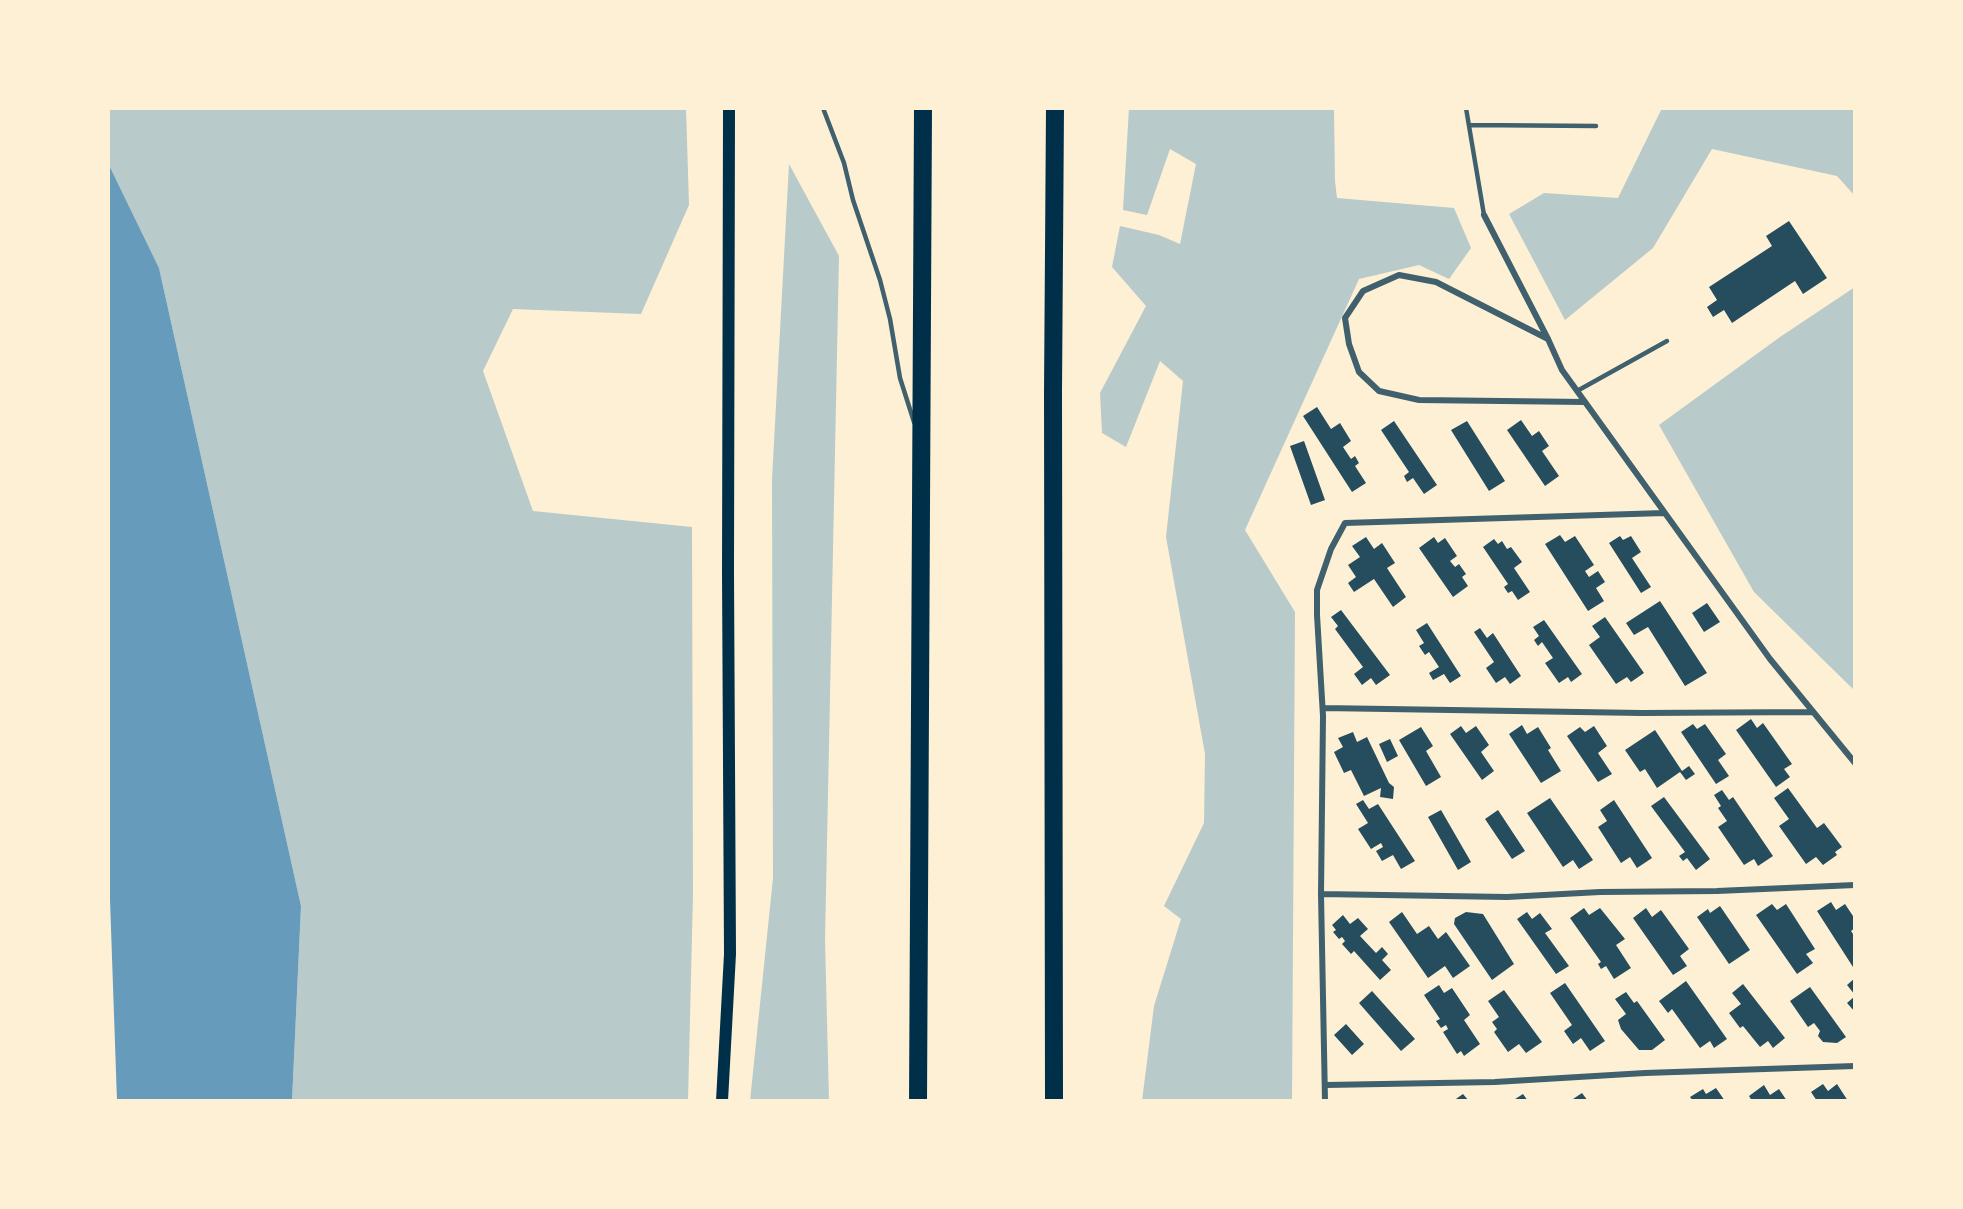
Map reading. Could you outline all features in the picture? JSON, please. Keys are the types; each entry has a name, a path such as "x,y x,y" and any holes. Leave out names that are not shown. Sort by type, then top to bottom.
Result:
{"highway":[{"path":"918,1101 923,108"},
{"path":"1054,1101 1055,108"}],"main road":[{"path":"722,1101 730,954 729,108"}],"street":[{"path":"1484,215 1562,370 1770,659 1855,764"},
{"path":"1548,339 1436,282 1399,275 1363,291 1345,318 1349,344 1359,372 1379,391 1419,400 1585,402"},
{"path":"1325,1101 1322,894 1323,708 1317,590 1331,549 1345,524 1664,513"},
{"path":"1323,708 1642,713 1814,712"},
{"path":"1322,894 1507,897 1855,885"},
{"path":"1326,1084 1495,1082 1645,1073 1855,1066"}],"lane":[{"path":"823,108 844,163 853,200 878,273 890,319 900,378 921,442"},
{"path":"1466,108 1484,215"},
{"path":"1469,125 1596,126"},
{"path":"1577,391 1667,341"}],"shaded area":[{"path":"108,108 686,108 689,205 641,314 513,309 483,371 533,511 692,527 693,894 688,1101 292,1101 301,906 159,268 108,163"},
{"path":"1129,108 1334,108 1337,198 1454,208 1471,248 1449,279 1419,265 1359,279 1245,530 1295,612 1292,1101 1142,1101 1154,1006 1181,919 1164,906 1204,823 1205,754 1166,537 1183,381 1160,361 1126,447 1102,433 1100,393 1146,306 1112,267 1120,226 1159,235 1180,244 1196,164 1170,149 1147,215 1123,210"},
{"path":"1662,108 1855,108 1855,196 1837,176 1712,149 1653,248 1565,320 1509,214 1544,193 1618,198"},
{"path":"789,164 839,256 825,940 829,1101 750,1101 773,878 772,479"},
{"path":"1855,287 1855,691 1754,592 1659,425 1780,337"}],"water":[{"path":"108,163 159,268 301,906 292,1101 117,1101 108,842"}],"building":[{"path":"1789,221 1827,278 1803,294 1795,281 1732,323 1724,310 1713,317 1707,307 1717,300 1709,287 1772,246 1766,236"},
{"path":"1317,407 1331,429 1340,423 1351,441 1343,447 1351,459 1355,456 1359,463 1355,466 1366,483 1352,492 1303,416"},
{"path":"1521,420 1532,436 1539,431 1549,446 1542,451 1559,476 1545,486 1507,430"},
{"path":"1394,421 1437,485 1424,494 1413,478 1407,482 1404,476 1409,472 1381,430"},
{"path":"1467,421 1505,481 1489,491 1451,430"},
{"path":"1304,441 1325,500 1311,505 1290,446"},
{"path":"1560,535 1565,542 1575,536 1594,565 1585,571 1589,577 1598,571 1605,582 1596,588 1604,601 1588,611 1545,544"},
{"path":"1620,536 1623,540 1631,536 1641,552 1632,558 1651,587 1641,593 1609,543"},
{"path":"1366,537 1374,549 1382,543 1395,563 1387,568 1406,597 1393,607 1374,579 1354,592 1348,583 1356,577 1348,565 1360,557 1352,546"},
{"path":"1434,537 1438,543 1445,538 1457,556 1450,561 1455,567 1459,564 1466,574 1462,577 1468,586 1453,597 1419,548"},
{"path":"1494,539 1498,544 1502,541 1507,549 1511,547 1522,562 1514,568 1530,592 1518,600 1512,591 1508,593 1504,587 1508,584 1483,547"},
{"path":"1660,601 1707,673 1685,686 1648,627 1634,635 1626,623"},
{"path":"1707,603 1720,622 1704,632 1692,613"},
{"path":"1341,610 1390,675 1376,685 1371,678 1362,685 1354,674 1363,667 1335,629 1338,626 1331,617"},
{"path":"1605,617 1644,673 1631,682 1627,677 1616,684 1589,645 1600,637 1592,626"},
{"path":"1544,620 1582,674 1571,682 1568,677 1559,683 1545,663 1553,658 1542,642 1538,646 1534,640 1539,636 1533,627"},
{"path":"1427,623 1461,676 1450,683 1444,674 1433,680 1429,673 1439,667 1429,652 1425,655 1419,646 1424,643 1416,630"},
{"path":"1480,628 1487,638 1493,633 1521,676 1510,684 1505,677 1496,683 1486,668 1494,662 1474,632"},
{"path":"1751,719 1757,728 1763,723 1792,764 1784,769 1790,777 1776,787 1736,730"},
{"path":"1693,724 1697,729 1705,724 1726,754 1718,760 1729,776 1716,784 1681,732"},
{"path":"1522,725 1527,734 1538,727 1561,771 1541,783 1509,734"},
{"path":"1461,726 1466,733 1476,726 1489,745 1481,752 1494,771 1482,780 1450,734"},
{"path":"1594,726 1607,746 1598,753 1612,774 1598,782 1567,736 1580,727 1585,732"},
{"path":"1421,727 1433,746 1426,751 1441,777 1426,786 1399,740"},
{"path":"1655,730 1682,771 1689,766 1695,774 1686,780 1680,772 1657,788 1645,769 1640,772 1625,750"},
{"path":"1353,732 1357,742 1367,737 1389,783 1394,787 1393,799 1380,797 1381,788 1364,796 1351,770 1344,773 1334,752 1343,747 1338,738"},
{"path":"1390,739 1398,756 1387,762 1379,744"},
{"path":"1788,788 1817,828 1824,823 1842,847 1835,852 1837,855 1823,865 1816,857 1806,864 1779,826 1789,819 1774,798"},
{"path":"1722,790 1729,800 1733,797 1773,856 1758,866 1754,859 1744,865 1718,827 1727,821 1718,808 1721,806 1714,795"},
{"path":"1664,797 1710,859 1696,870 1687,858 1683,861 1679,856 1685,852 1651,806"},
{"path":"1550,798 1593,860 1579,869 1573,860 1563,867 1527,813"},
{"path":"1363,800 1369,809 1378,804 1415,861 1401,869 1393,855 1382,861 1376,851 1383,847 1381,843 1371,849 1358,829 1368,823 1356,804"},
{"path":"1614,800 1652,858 1637,868 1630,857 1621,863 1598,827 1607,821 1600,810"},
{"path":"1441,810 1471,862 1458,870 1428,817"},
{"path":"1498,810 1525,851 1512,859 1485,819"},
{"path":"1831,902 1836,910 1845,904 1855,919 1855,928 1851,931 1855,937 1855,966 1853,967 1817,911"},
{"path":"1772,904 1777,910 1786,904 1815,949 1806,954 1813,963 1797,974 1756,915"},
{"path":"1720,906 1750,950 1729,964 1697,917 1708,909 1710,913"},
{"path":"1584,908 1589,915 1600,908 1625,939 1616,945 1631,968 1614,979 1606,966 1601,969 1598,964 1601,962 1570,918"},
{"path":"1646,908 1652,917 1661,910 1689,949 1680,956 1687,966 1673,975 1633,918"},
{"path":"1402,912 1417,934 1429,926 1438,939 1446,932 1470,966 1453,978 1445,966 1428,978 1389,922"},
{"path":"1466,912 1483,914 1514,964 1492,980 1454,924 1455,918"},
{"path":"1527,912 1532,919 1540,913 1552,929 1545,933 1569,966 1556,974 1517,919"},
{"path":"1343,915 1350,924 1358,918 1368,929 1360,936 1376,953 1382,947 1388,954 1382,960 1391,970 1380,980 1354,951 1351,954 1342,944 1345,941 1342,937 1339,939 1333,932 1336,930 1332,925"},
{"path":"1855,978 1855,995 1847,985"},
{"path":"1686,981 1727,1039 1714,1048 1710,1041 1700,1048 1672,1009 1668,1013 1659,1001"},
{"path":"1565,983 1605,1041 1590,1051 1581,1038 1573,1044 1564,1031 1572,1025 1550,993"},
{"path":"1743,984 1785,1038 1773,1048 1768,1041 1760,1047 1743,1026 1740,1028 1729,1013 1741,1004 1732,993"},
{"path":"1439,985 1444,993 1452,988 1470,1015 1464,1020 1480,1044 1464,1056 1461,1051 1457,1054 1443,1032 1448,1029 1446,1025 1441,1028 1436,1021 1440,1019 1424,995"},
{"path":"1810,987 1846,1037 1837,1043 1823,1042 1818,1036 1820,1031 1814,1023 1808,1027 1790,1001"},
{"path":"1504,990 1542,1042 1526,1053 1519,1044 1508,1052 1494,1032 1497,1029 1492,1022 1499,1017 1488,1001"},
{"path":"1372,991 1415,1039 1401,1051 1359,1003"},
{"path":"1626,992 1634,1003 1637,1001 1665,1040 1652,1050 1639,1050 1621,1029 1618,1020 1626,1014 1615,999"},
{"path":"1855,996 1855,1012 1847,1003"},
{"path":"1346,1024 1364,1044 1352,1055 1334,1035"},
{"path":"1823,1084 1828,1091 1837,1084 1848,1101 1817,1101 1811,1092"},
{"path":"1764,1085 1770,1095 1779,1089 1787,1101 1752,1101 1749,1096"},
{"path":"1716,1088 1725,1101 1693,1101 1690,1097 1703,1089 1706,1094"},
{"path":"1582,1093 1588,1101 1570,1101"},
{"path":"1463,1094 1469,1101 1453,1101"},
{"path":"1523,1094 1528,1101 1512,1101"}]}
